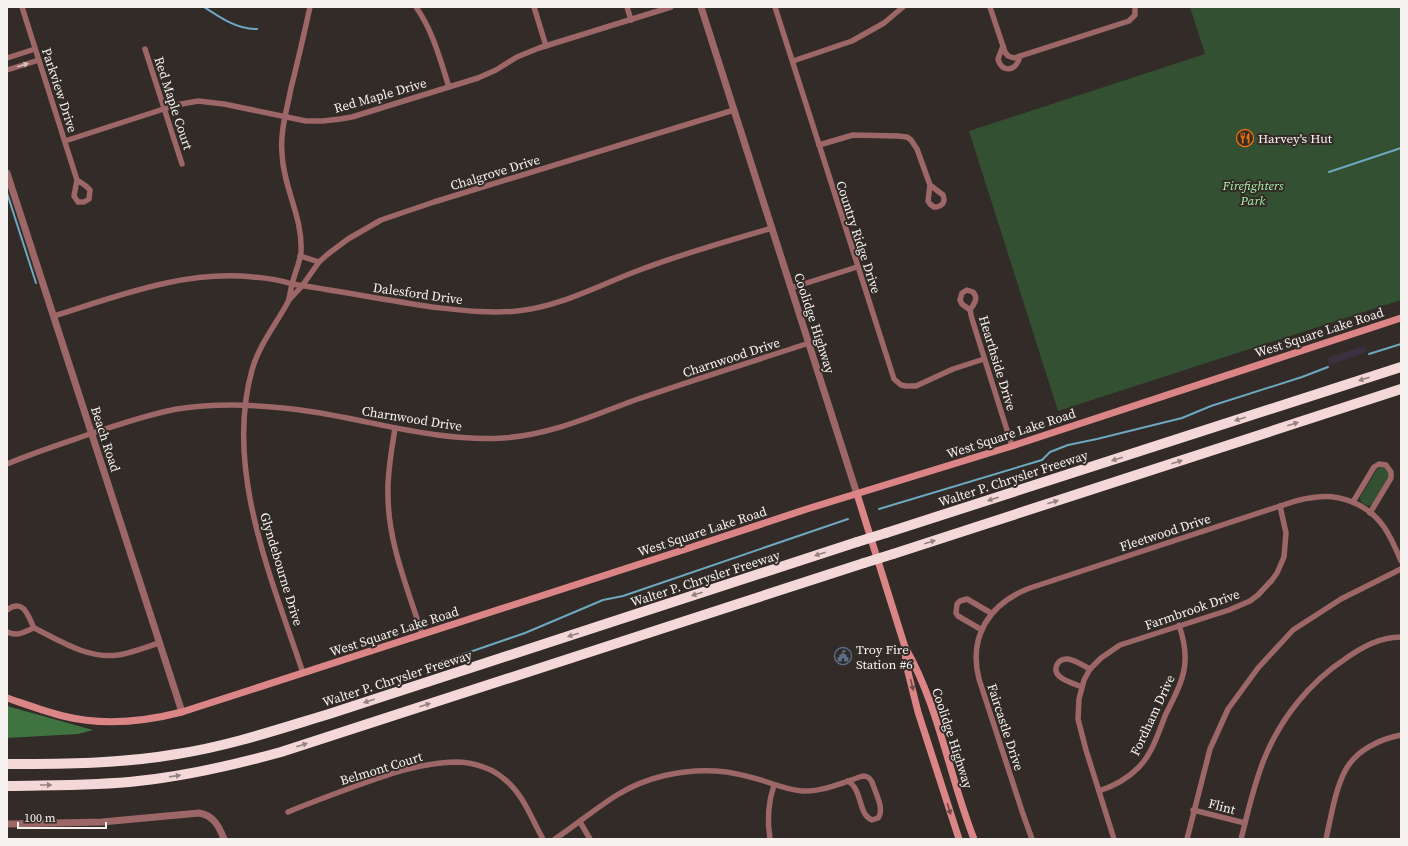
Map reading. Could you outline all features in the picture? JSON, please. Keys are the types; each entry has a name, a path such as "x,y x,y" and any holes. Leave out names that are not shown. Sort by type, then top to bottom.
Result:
{"highway":[{"name":"Walter P. Chrysler Freeway","path":"7,764 62,764 124,761 177,754 242,741 1401,366"},
{"path":"7,786 137,781 239,764 282,752 1401,389"}],"main road":[{"name":"West Square Lake Road","path":"7,698 64,716 110,722 159,718 182,712 761,524 1012,446 1401,318"},
{"name":"Coolidge Highway","path":"857,494 905,647 913,661 932,707 974,839"},
{"name":"Coolidge Highway","path":"905,647 906,664 918,712 959,839"}],"street":[{"name":"Parkview Drive","path":"22,7 77,180"},
{"name":"Glyndebourne Drive","path":"303,673 255,523 248,486 244,429 245,405 256,358 289,300 300,256 301,244 298,224 282,161 282,142 285,117 310,7"},
{"path":"416,7 423,16 433,38 449,87"},
{"path":"534,7 546,46"},
{"path":"627,7 631,20"},
{"name":"Red Maple Drive","path":"65,141 183,103 205,101 314,122 347,118 487,74 520,56 546,46 671,7"},
{"name":"Coolidge Highway","path":"702,7 857,494"},
{"name":"Country Ridge Drive","path":"775,7 892,374 898,383 906,386 916,386 953,369 984,359"},
{"path":"793,61 852,41 884,23 903,7"},
{"path":"990,7 1006,54 1012,58 1129,21 1135,15 1135,7"},
{"path":"1003,46 999,53 998,59 1004,68 1009,69 1014,67 1019,63 1020,56"},
{"path":"7,58 35,49"},
{"name":"Red Maple Court","path":"145,49 182,164"},
{"path":"7,70 39,60"},
{"name":"Chalgrove Drive","path":"289,300 302,286 319,262 335,248 373,224 440,200 734,110"},
{"path":"818,145 853,135 907,137 918,149 930,185"},
{"name":"Beach Road","path":"7,173 8,182 54,316 182,712"},
{"name":"Dalesford Drive","path":"54,316 132,292 187,278 224,275 268,279 302,286 462,311 517,311 538,308 567,299 653,265 772,228"},
{"path":"300,256 319,262"},
{"path":"791,288 857,267"},
{"name":"Hearthside Drive","path":"970,310 1012,446"},
{"name":"Charnwood Drive","path":"7,464 92,433 146,416 177,409 199,407 245,405 291,408 396,428 462,438 494,438 532,435 562,427 636,400 809,343"},
{"path":"396,428 388,484 389,518 400,566 422,634"},
{"path":"1353,502 1374,467 1379,464 1386,465 1390,469 1391,478 1370,513"},
{"name":"Fleetwood Drive","path":"986,621 1007,599 1030,588 1280,506 1318,496 1334,497 1353,502 1370,513 1384,528 1401,561"},
{"name":"Farmbrook Drive","path":"1114,839 1086,750 1078,719 1078,699 1090,669 1101,658 1120,645 1245,603 1258,595 1272,580 1281,564 1286,548 1285,526 1280,506"},
{"path":"1187,839 1210,749 1228,709 1258,668 1294,630 1340,599 1401,569"},
{"path":"982,630 956,614 957,604 960,601 967,599 992,613"},
{"path":"7,610 14,607 23,608 28,613 34,628 78,650 99,655 127,653 159,643"},
{"name":"Faircastle Drive","path":"986,621 982,630 976,656 977,671 1022,814 1032,839"},
{"name":"Fordham Drive","path":"1099,791 1122,781 1130,775 1144,761 1153,745 1184,671 1185,646 1179,625"},
{"path":"7,632 12,634 20,634 34,628"},
{"path":"1240,839 1265,756 1283,724 1302,698 1328,672 1354,652 1382,639 1401,637"},
{"path":"1082,687 1059,676 1056,670 1057,664 1061,660 1068,659 1090,669"},
{"path":"1326,839 1336,796 1345,770 1356,758 1374,743 1401,735"},
{"name":"Belmont Court","path":"288,812 369,781 398,772 439,764 465,763 491,770 509,782 522,798 543,839"},
{"path":"556,839 607,802 632,787 671,774 694,771 724,772 747,776 792,790 807,791 821,789 863,776 870,778 881,808 881,813 878,818 872,820 865,815 856,788 848,781"},
{"path":"770,839 768,811 774,785"},
{"name":"Flint","path":"1194,810 1245,823"},
{"path":"7,824 102,822 191,812 206,815 216,824 224,839"},
{"path":"580,822 590,839"}],"shaded area":[{"path":"1365,346 1367,352 1329,365 1327,358"}],"green space":[{"name":"Firefighters Park","path":"1190,7 1401,7 1401,300 1058,411 969,131 1205,54"},
{"path":"1381,467 1385,468 1389,473 1388,477 1372,505 1368,506 1361,502 1360,497 1377,469"},
{"path":"7,706 93,730 78,734 7,738"}],"waterway":[{"path":"204,7 222,19 236,25 250,29 257,29"},
{"path":"1329,172 1401,148"},
{"path":"7,193 36,283"},
{"path":"1369,354 1401,344"},
{"path":"879,509 1042,460 1050,452 1068,445 1182,418 1211,406 1302,377 1328,367"},
{"path":"435,664 525,633 603,600 623,596 848,519"}],"place":[{"name":"Harvey's Hut","path":"1245,138"},
{"name":"Troy Fire Station #6","path":"843,656"}]}
